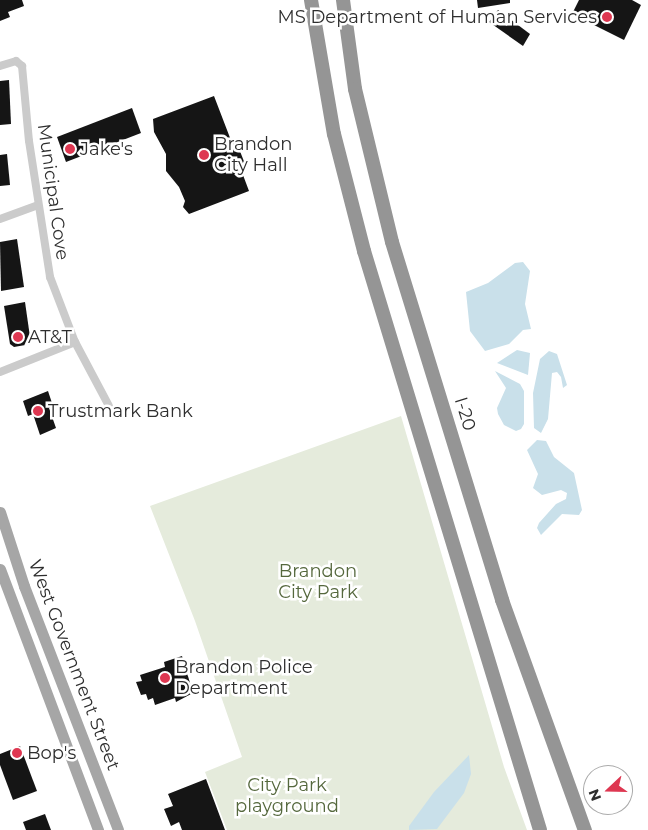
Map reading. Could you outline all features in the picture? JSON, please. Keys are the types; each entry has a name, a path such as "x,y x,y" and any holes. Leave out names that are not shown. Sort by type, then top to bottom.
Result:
{"highway":[{"path":"311,0 332,125 364,251 540,830"},
{"name":"I-20","path":"343,0 355,89 392,242 502,600 585,830"}],"main road":[{"name":"West Government Street","path":"0,512 52,660 118,830"},
{"name":"West Government Street","path":"0,569 98,830"},
{"path":"35,666 52,660"}],"street":[{"name":"Municipal Cove","path":"0,66 16,62 22,66 38,205 50,277 75,342 109,406"},
{"path":"0,219 38,205"},
{"path":"0,372 75,342"}],"green space":[{"name":"Brandon City Park","path":"401,416 504,767 527,830 227,830 205,772 242,757 195,621 150,506"}],"water":[{"path":"523,262 530,271 525,304 531,329 523,330 509,344 485,351 470,331 466,292 488,283 515,263"},
{"path":"517,350 530,353 528,375 497,363"},
{"path":"549,351 557,354 567,385 563,388 561,377 557,372 552,373 548,419 541,433 534,428 533,393 540,359"},
{"path":"495,371 520,384 524,391 524,424 521,429 516,431 504,425 498,414 497,408 506,388"},
{"path":"537,440 546,441 554,457 574,473 582,510 579,515 562,514 541,535 537,528 539,523 556,504 566,499 567,493 561,490 542,495 533,488 538,474 527,450"},
{"path":"469,755 471,774 464,793 437,829 409,830 409,826 434,792"}],"building":[{"path":"0,0 22,0 24,6 8,12 10,17 0,21"},
{"path":"477,0 510,0 510,3 478,8"},
{"name":"MS Department of Human Services","path":"579,0 632,0 641,5 624,40 572,14"},
{"path":"498,10 530,34 523,46 489,22"},
{"path":"9,80 11,124 0,125 0,81"},
{"name":"Brandon City Hall","path":"214,96 232,143 236,141 245,164 240,167 249,191 189,214 183,207 185,201 179,187 166,171 166,154 154,132 153,119"},
{"path":"132,108 141,133 66,162 57,137"},
{"path":"7,154 10,185 0,186 0,155"},
{"path":"17,239 24,287 1,291 0,242"},
{"path":"25,302 31,344 14,347 10,344 4,306"},
{"name":"Trustmark Bank","path":"48,391 53,406 49,408 56,428 40,435 33,414 28,416 23,401"},
{"name":"Brandon Police Department","path":"182,656 193,693 176,702 175,698 155,705 153,698 148,700 146,694 141,695 136,682 142,681 140,675 165,667 164,662"},
{"path":"20,746 37,791 13,800 0,765 0,754"},
{"path":"206,779 225,830 182,830 179,822 171,826 164,809 173,806 168,794"},
{"path":"45,814 51,830 26,830 23,822"}],"place":[{"name":"MS Department of Human Services","path":"607,17"},
{"name":"Jake's","path":"70,149"},
{"name":"Brandon City Hall","path":"204,155"},
{"name":"AT&T","path":"18,337"},
{"name":"Trustmark Bank","path":"38,411"},
{"name":"Brandon Police Department","path":"165,678"},
{"name":"Bop's","path":"17,753"}],"park label":[{"name":"City Park playground","path":"287,796"}]}
